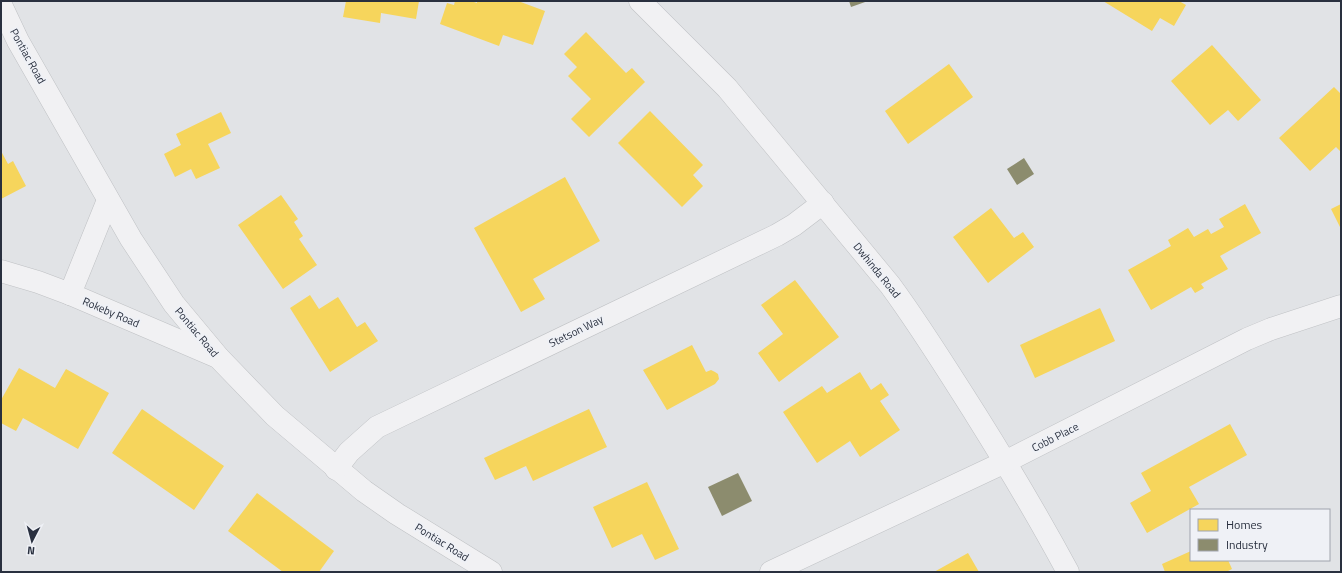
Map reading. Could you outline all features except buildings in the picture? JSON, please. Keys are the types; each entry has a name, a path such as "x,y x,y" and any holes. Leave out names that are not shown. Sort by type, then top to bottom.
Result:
{"street":[{"name":"Dwhinda Road","path":"640,1 727,88 890,285 941,359 1005,462 1068,572"},
{"name":"Pontiac Road","path":"1,5 18,41 131,239 174,304 219,358 274,416 336,469 397,514 491,572"},
{"path":"70,294 108,200"},
{"name":"Stetson Way","path":"336,469 349,452 378,427 777,235 803,219 823,203"},
{"name":"Rokeby Road","path":"1,271 38,282 70,294 219,358"},
{"name":"Cobb Place","path":"771,572 1005,462 1247,339 1341,306"}]}
